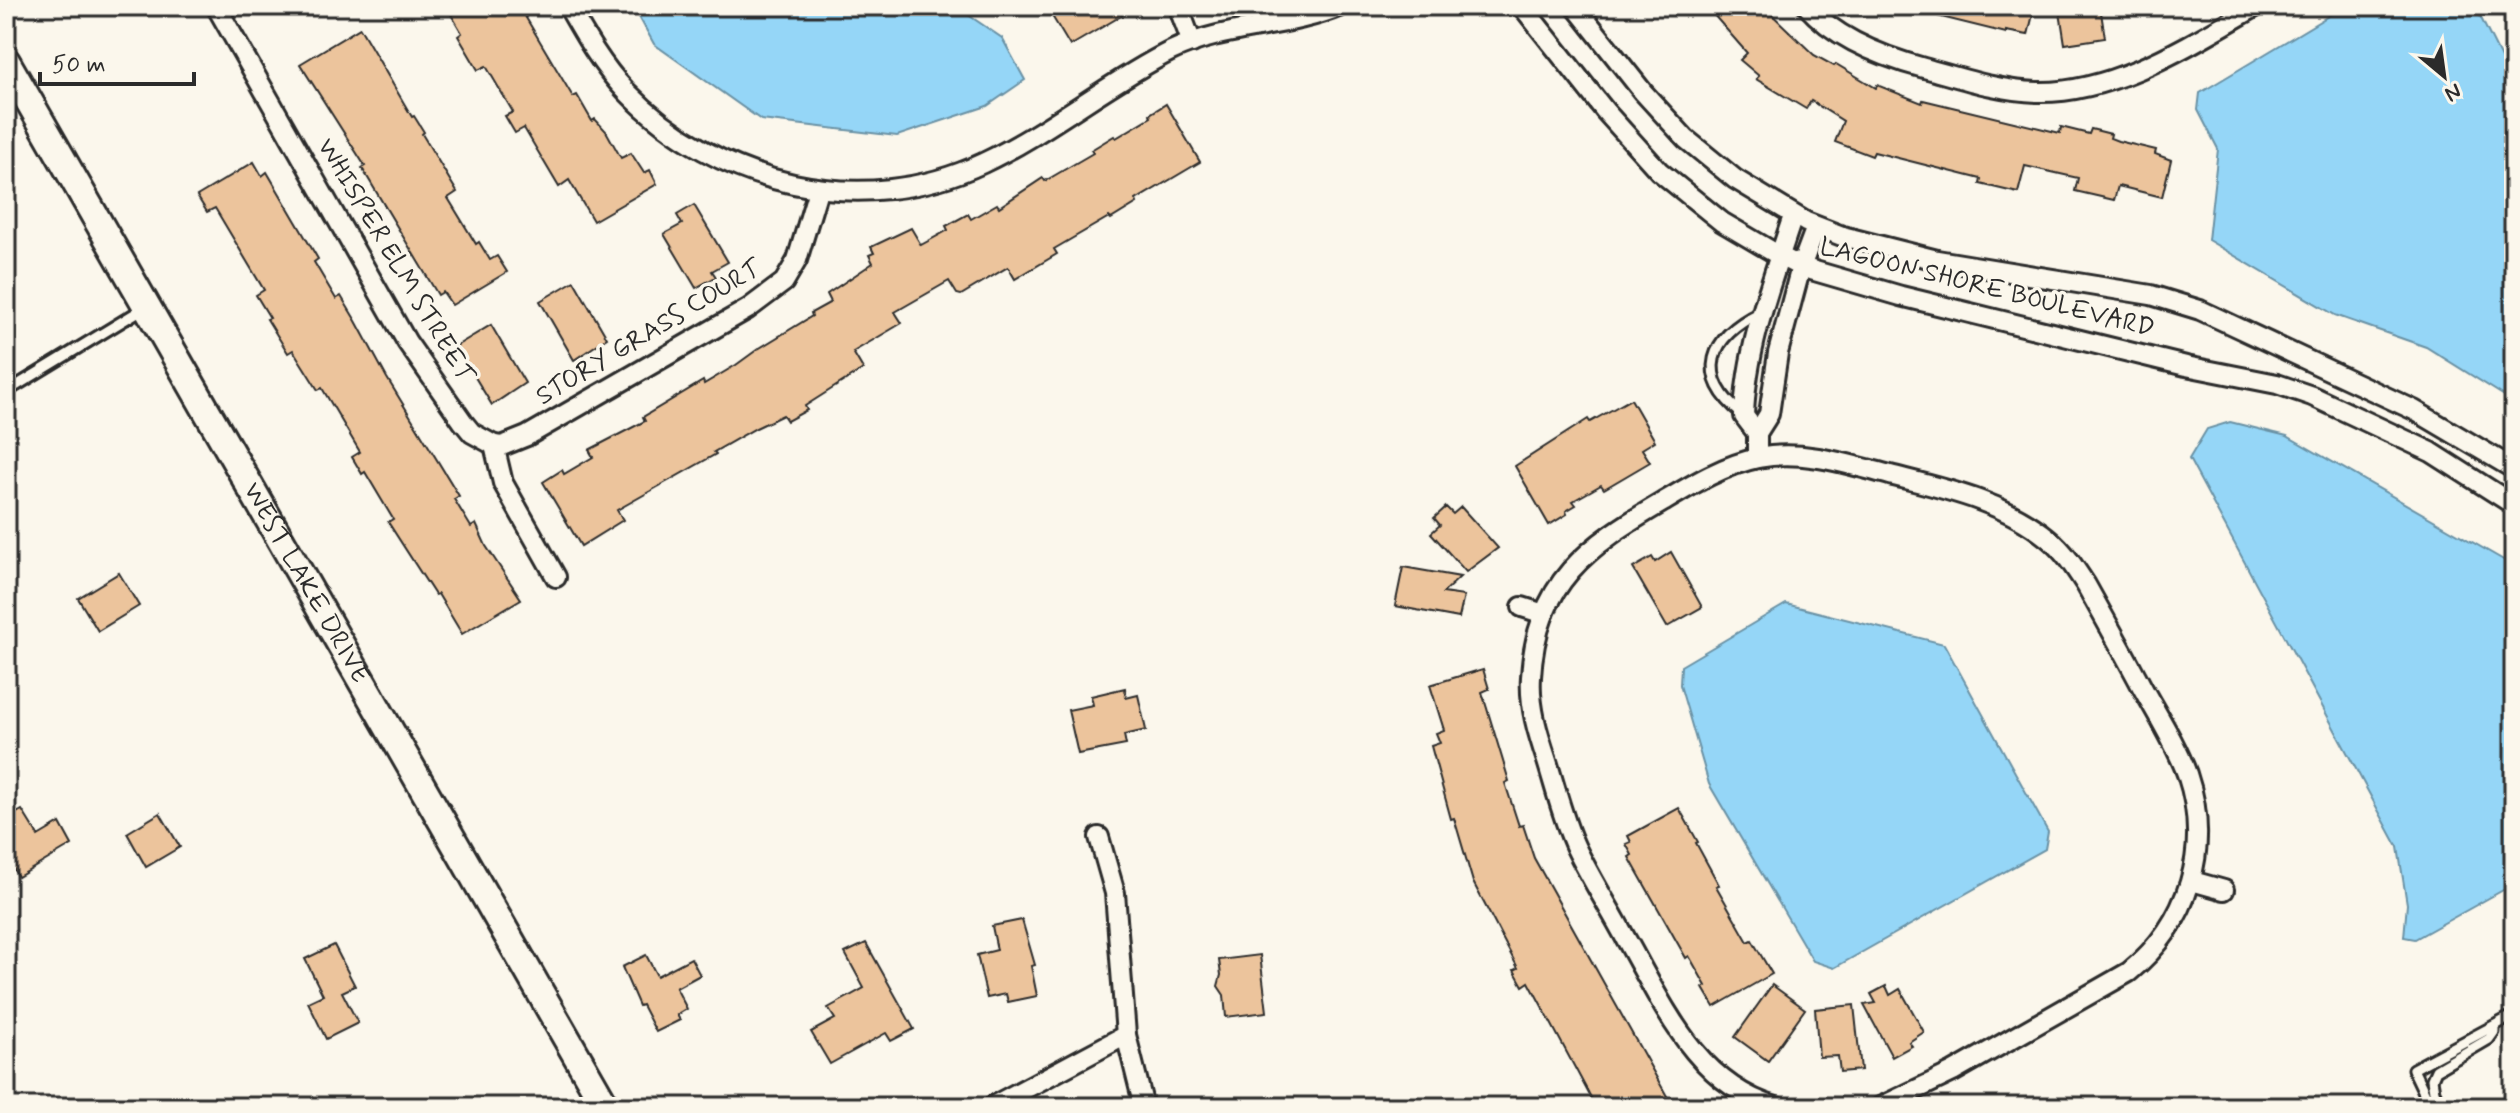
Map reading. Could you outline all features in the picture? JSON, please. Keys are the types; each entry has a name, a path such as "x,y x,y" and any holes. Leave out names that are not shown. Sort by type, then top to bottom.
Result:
{"street":[{"name":"WHISPER ELM STREET","path":"216,6 407,342 472,433 494,445"},
{"path":"568,6 624,90 689,143 732,166 818,190 868,191 893,189 953,175 1010,149 1154,61 1192,43 1244,29 1305,18 1341,6"},
{"path":"1178,6 1192,43"},
{"path":"1244,29 1295,6"},
{"name":"LAGOON SHORE BOULEVARD","path":"1522,6 1606,112 1659,171 1722,222 1801,267 1901,296 2301,392 2406,439 2514,505"},
{"name":"LAGOON SHORE BOULEVARD","path":"1575,6 1643,92 1686,139 1735,179 1793,216 1816,227 1867,243 1937,260 2151,295 2177,302 2248,331 2414,410 2514,469"},
{"path":"1807,6 1838,31 1866,48 1897,61 2008,90 2040,93 2073,89 2148,65 2257,6"},
{"name":"WEST LAKE DRIVE","path":"6,61 606,1107"},
{"name":"STORY GRASS COURT","path":"494,445 502,446 527,436 748,309 784,282 797,260 818,190"},
{"path":"1757,433 1744,416 1746,381 1793,216"},
{"path":"1757,458 1757,433 1769,414 1778,353 1801,267 1816,227"},
{"path":"494,445 503,483 556,577"},
{"path":"1776,1107 1745,1095 1724,1081 1688,1047 1576,847 1540,740 1531,698 1533,657 1544,614 1568,574 1583,556 1600,541 1695,483 1757,458 1779,456 1828,459 1962,493 2020,519 2059,548 2086,585 2175,746 2194,799 2198,829 2192,881 2176,919 2149,956 2129,972 1953,1072 1880,1107"},
{"path":"1522,607 1544,614"},
{"path":"1099,837 1117,905 1126,1035 1144,1107"},
{"path":"2192,881 2224,890"},
{"path":"991,1107 1126,1035"}],"lane":[{"path":"6,392 147,307"},
{"path":"1744,416 1729,404 1719,390 1712,372 1712,360 1730,331 1764,310"},
{"path":"2431,1107 2413,1069 2514,1015"},
{"path":"2442,1107 2432,1079 2436,1070 2489,1039 2494,1026"}],"water":[{"path":"633,6 955,6 1002,38 1025,80 987,106 897,136 761,120 654,44"},
{"path":"2345,6 2475,6 2506,68 2510,230 2514,239 2514,402 2426,347 2335,315 2208,240 2218,149 2198,110 2200,93"},
{"path":"2230,422 2287,436 2514,566 2514,884 2415,939 2404,937 2407,904 2398,847 2189,459 2207,429"},
{"path":"1786,604 1944,644 2048,832 2045,849 1834,968 1813,961 1709,784 1680,685 1681,666"}],"building":[{"path":"446,6 519,6 573,97 577,95 592,121 595,119 606,131 621,158 631,153 644,173 650,170 657,184 593,221 569,180 559,187 524,128 515,133 505,116 513,112 486,66 478,70 458,36 462,33"},
{"path":"1046,6 1138,6 1070,46"},
{"path":"1706,6 1763,6 1814,55 1876,88 1877,85 1922,103 1923,100 2060,133 2061,127 2089,134 2091,129 2111,134 2110,138 2118,141 2156,150 2155,154 2171,160 2162,197 2118,186 2114,200 2075,191 2078,178 2025,166 2018,193 1980,184 1981,179 1874,152 1872,156 1835,142 1843,121 1811,101 1806,109 1756,79 1759,76 1740,60 1747,53"},
{"path":"1922,6 2035,6 2028,35 2006,33 1921,12"},
{"path":"2059,6 2100,6 2105,38 2065,44"},
{"path":"360,28 457,192 448,198 476,244 479,242 490,260 497,256 507,272 452,305 443,292 438,295 362,168 365,166 300,64"},
{"path":"1166,104 1200,162 1136,200 1137,203 1111,219 1109,217 1054,249 1057,254 1015,279 1008,267 961,295 949,281 895,312 902,323 853,352 863,369 805,406 807,410 787,421 783,415 756,428 617,510 623,520 581,546 543,482 593,457 589,450 645,421 643,417 736,365 812,316 811,313 831,302 827,294 873,263 869,255 874,253 871,247 911,228 921,245 968,214 971,219 997,204 999,207 1043,178 1045,181 1093,153 1091,150 1114,136 1116,138 1151,117 1150,114"},
{"path":"254,162 262,176 267,172 318,259 314,262 336,299 341,296 459,496 454,499 471,527 476,524 486,546 521,599 462,634 388,522 393,519 365,472 362,474 352,457 360,452 322,388 318,390 293,350 288,353 267,319 270,318 256,295 264,290 215,208 207,212 197,196"},
{"path":"694,205 728,262 712,271 716,277 696,288 664,234 682,224 677,215"},
{"path":"574,281 607,338 574,360 540,301"},
{"path":"491,325 525,383 492,405 456,346"},
{"path":"1631,399 1655,441 1642,449 1650,462 1604,489 1601,485 1573,501 1576,505 1566,511 1567,514 1549,525 1515,466 1588,419 1590,422"},
{"path":"1446,507 1453,514 1461,507 1498,548 1466,572 1431,533 1440,525 1434,518"},
{"path":"1671,552 1702,607 1667,627 1633,568 1652,557 1655,562"},
{"path":"1403,567 1460,577 1443,593 1464,596 1459,618 1395,606"},
{"path":"119,573 139,606 98,631 78,598"},
{"path":"1483,669 1489,689 1482,692 1519,826 1523,825 1534,858 1673,1107 1596,1107 1529,982 1523,986 1514,970 1518,968 1473,882 1454,818 1451,819 1431,746 1440,743 1436,733 1444,730 1430,685"},
{"path":"1125,688 1126,698 1138,695 1146,730 1124,735 1126,745 1078,754 1068,710 1093,705 1091,696"},
{"path":"1679,808 1719,885 1716,886 1748,942 1752,940 1772,974 1714,1007 1689,956 1686,958 1629,857 1632,855 1626,844 1631,842 1628,836"},
{"path":"22,810 38,836 60,823 72,845 18,877 6,856 6,819"},
{"path":"160,813 180,847 146,867 127,833"},
{"path":"1022,920 1035,965 1031,966 1037,996 1008,1002 1006,994 987,998 977,955 997,950 992,926"},
{"path":"866,943 914,1029 891,1041 886,1033 830,1064 811,1032 835,1019 828,1008 864,988 845,953"},
{"path":"334,945 355,986 342,992 358,1023 326,1039 308,1002 323,995 305,959"},
{"path":"646,955 657,976 691,958 700,975 676,988 687,1009 677,1015 680,1020 656,1032 642,1005 639,1006 622,967"},
{"path":"1260,955 1267,1012 1226,1017 1224,995 1218,986 1221,975 1219,960"},
{"path":"1772,985 1805,1009 1768,1061 1735,1037"},
{"path":"1886,986 1890,995 1900,989 1924,1032 1909,1042 1912,1046 1892,1057 1864,1005 1876,1003 1871,994"},
{"path":"1854,1005 1861,1070 1840,1072 1838,1056 1819,1057 1815,1009"}]}
